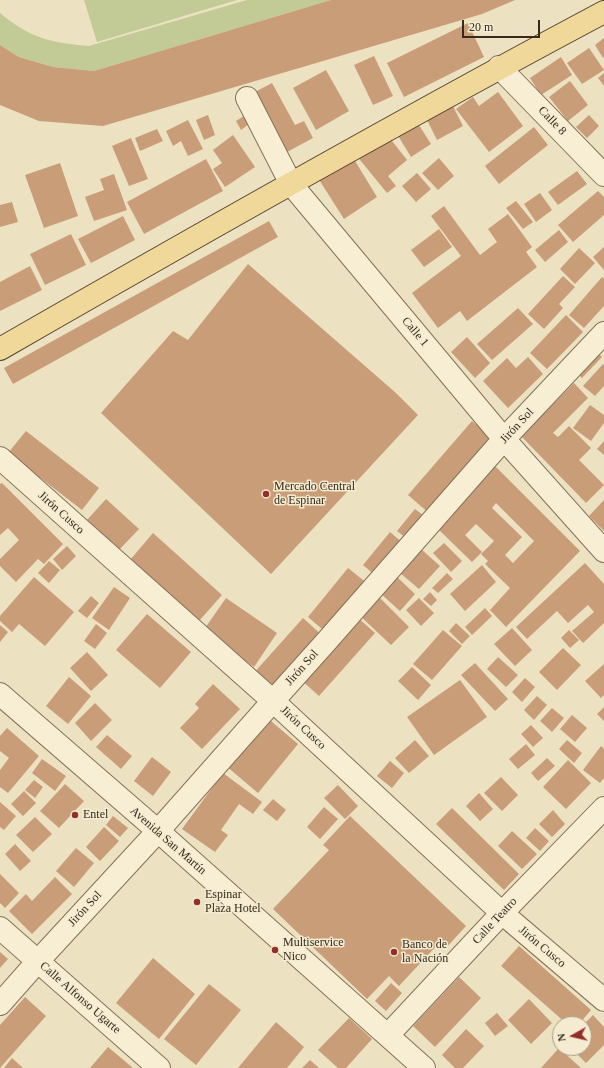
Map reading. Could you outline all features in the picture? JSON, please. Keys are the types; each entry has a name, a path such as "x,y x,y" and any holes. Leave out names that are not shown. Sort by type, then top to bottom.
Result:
{"main road":[{"path":"0,349 291,184 499,68 604,12"}],"street":[{"name":"Calle 8","path":"499,68 604,175"},
{"name":"Calle 1","path":"247,98 291,184 504,439 604,551"},
{"name":"Jirón Sol","path":"0,1004 158,831 504,439 604,332"},
{"name":"Jirón Cusco","path":"0,458 273,701 502,913 604,1000"},
{"name":"Avenida San Martín","path":"0,694 158,831 424,1068"},
{"name":"Calle Teatro","path":"388,1035 502,913 604,808"},
{"name":"Calle Alfonso Ugarte","path":"0,928 159,1068"}],"green space":[{"path":"84,0 237,0 97,42"},
{"path":"247,0 331,0 94,71 53,67 19,57 0,45 0,13 31,34 52,41 89,46"}],"building":[{"path":"331,0 515,0 482,14 103,126 39,121 0,105 0,45 19,57 53,67 94,71"},
{"path":"468,23 484,57 404,97 387,63"},
{"path":"604,38 604,57 603,58 595,45"},
{"path":"589,48 604,70 582,84 567,63"},
{"path":"374,56 393,96 373,105 354,65"},
{"path":"561,57 572,75 541,95 530,78"},
{"path":"326,70 349,111 316,130 293,88"},
{"path":"604,73 604,86 598,78"},
{"path":"570,81 588,105 568,121 549,97"},
{"path":"272,83 295,125 304,121 313,138 287,152 255,92"},
{"path":"498,92 523,126 489,152 456,109 473,97 479,106"},
{"path":"452,104 463,126 437,140 426,118"},
{"path":"208,115 215,135 204,140 196,120"},
{"path":"589,115 599,126 587,138 576,127"},
{"path":"244,116 249,124 241,130 236,121"},
{"path":"188,120 203,149 188,156 181,141 173,146 166,131"},
{"path":"417,122 431,144 411,157 397,134"},
{"path":"534,127 548,145 499,184 485,166"},
{"path":"157,129 163,141 140,151 135,138"},
{"path":"385,132 407,160 388,176 396,186 387,193 356,155"},
{"path":"233,135 255,167 225,187 213,169 222,163 213,150"},
{"path":"131,138 148,179 129,186 112,146"},
{"path":"352,156 377,197 344,219 318,178"},
{"path":"439,158 454,176 438,190 422,173"},
{"path":"206,159 223,191 144,234 127,202"},
{"path":"60,163 78,216 44,228 25,175"},
{"path":"577,171 587,184 558,205 548,192"},
{"path":"417,173 431,189 416,202 402,186"},
{"path":"114,174 127,210 94,221 85,197 104,190 100,179"},
{"path":"598,191 604,197 604,215 573,242 558,225"},
{"path":"540,193 552,210 536,222 524,204"},
{"path":"516,201 533,222 523,229 506,208"},
{"path":"12,202 18,222 0,227 0,205"},
{"path":"444,206 480,255 497,242 488,229 508,214 532,247 526,252 537,267 467,321 460,311 438,328 412,293 461,256 431,216"},
{"path":"123,216 135,240 91,263 78,239"},
{"path":"269,221 278,237 13,384 4,368"},
{"path":"439,229 452,247 424,267 411,250"},
{"path":"559,230 568,242 545,262 535,250"},
{"path":"71,234 86,265 45,285 30,254"},
{"path":"604,247 604,270 593,257"},
{"path":"579,248 595,263 575,284 560,269"},
{"name":"Mercado Central de Espinar","path":"248,264 396,393 418,415 271,574 101,413 173,331 188,340"},
{"path":"30,266 42,290 0,311 0,282"},
{"path":"563,276 575,287 559,304 563,308 544,329 528,314"},
{"path":"602,277 604,279 604,306 584,328 569,315"},
{"path":"518,308 533,324 492,360 477,344"},
{"path":"566,315 583,332 547,369 530,353"},
{"path":"467,337 490,363 475,378 451,352"},
{"path":"591,347 602,357 582,378 572,368"},
{"path":"528,357 543,374 508,408 483,381 507,358 516,368"},
{"path":"603,364 604,386 595,396 583,386"},
{"path":"574,383 588,398 553,433 558,437 569,426 591,448 579,460 604,485 586,503 521,436"},
{"path":"590,405 604,415 604,423 591,441 573,428"},
{"path":"472,421 494,440 430,514 408,495"},
{"path":"26,431 99,488 82,510 8,453"},
{"path":"604,441 604,455 597,449"},
{"path":"495,466 580,551 506,627 490,610 510,588 485,564 488,561 481,554 494,541 476,524 465,535 482,552 472,562 436,527","holes":["496,503 534,541 513,563 505,555 522,537 492,508"]},
{"path":"2,483 63,544 44,564 38,559 16,582 0,566 0,559 19,540 8,528 0,535 0,484"},
{"path":"106,499 139,529 119,550 87,520"},
{"path":"604,500 604,531 589,516"},
{"path":"415,509 428,519 410,541 397,531"},
{"path":"390,532 404,544 377,577 363,565"},
{"path":"153,533 222,595 199,621 130,560"},
{"path":"444,543 462,561 451,572 433,553"},
{"path":"67,546 76,556 62,570 53,559"},
{"path":"421,549 440,566 419,589 400,573"},
{"path":"49,561 60,570 49,583 38,573"},
{"path":"585,563 604,584 604,623 583,643 572,631 594,612 588,605 568,623 557,611 527,639 516,627"},
{"path":"482,565 496,582 465,611 450,594"},
{"path":"348,568 368,584 328,634 308,617"},
{"path":"447,573 453,579 438,593 432,588"},
{"path":"396,576 415,594 400,611 380,593"},
{"path":"34,577 74,612 45,646 19,624 12,632 0,621 0,616"},
{"path":"114,587 130,598 109,630 92,618"},
{"path":"430,592 437,600 431,606 423,599"},
{"path":"375,593 409,627 391,645 357,613"},
{"path":"91,596 99,603 87,618 78,611"},
{"path":"226,598 277,633 254,667 203,631"},
{"path":"419,598 434,613 421,626 406,610"},
{"path":"485,608 492,616 472,635 465,627"},
{"path":"147,614 191,652 160,688 116,650"},
{"path":"356,616 375,633 319,696 300,679"},
{"path":"303,618 324,637 275,693 253,674"},
{"path":"456,623 470,636 462,644 449,631"},
{"path":"96,624 107,633 95,649 84,641"},
{"path":"0,625 8,632 0,642"},
{"path":"512,628 532,650 515,666 494,644"},
{"path":"443,630 462,646 432,680 413,664"},
{"path":"569,630 579,640 570,648 561,638"},
{"path":"563,648 581,665 557,690 539,672"},
{"path":"87,652 108,675 91,691 70,668"},
{"path":"498,657 518,675 506,687 487,669"},
{"path":"475,663 508,699 495,711 461,675"},
{"path":"604,664 604,695 601,698 585,681"},
{"path":"412,667 431,685 418,700 398,681"},
{"path":"69,677 91,696 68,724 46,706"},
{"path":"525,678 535,687 522,702 512,692"},
{"path":"460,680 487,717 434,755 407,717"},
{"path":"213,684 240,709 202,749 180,728 199,708 195,704"},
{"path":"537,696 547,705 534,720 524,710"},
{"path":"95,703 112,720 91,741 75,723"},
{"path":"604,707 604,721 597,714"},
{"path":"552,708 564,718 552,732 540,721"},
{"path":"572,715 587,728 575,742 560,729"},
{"path":"265,716 298,744 258,793 225,765"},
{"path":"531,725 543,738 533,747 521,734"},
{"path":"7,728 39,756 8,793 0,787 0,770 9,758 0,751 0,736"},
{"path":"107,735 132,756 121,769 96,747"},
{"path":"415,740 429,756 409,773 395,758"},
{"path":"567,740 582,753 574,763 559,749"},
{"path":"526,744 535,755 518,769 509,759"},
{"path":"601,746 604,749 604,778 600,783 583,770"},
{"path":"152,757 171,772 153,796 134,781"},
{"path":"547,758 555,766 538,781 531,773"},
{"path":"42,759 66,776 55,791 32,773"},
{"path":"568,760 591,783 566,809 543,787"},
{"path":"390,761 404,773 392,788 377,776"},
{"path":"223,773 262,802 253,814 239,804 221,830 228,835 215,852 182,829"},
{"path":"501,777 518,795 502,811 484,793"},
{"path":"34,780 43,787 35,798 25,790"},
{"path":"65,784 84,801 59,828 40,811"},
{"path":"338,785 358,806 345,819 324,798"},
{"path":"24,791 36,803 23,816 11,804"},
{"path":"479,793 493,809 480,821 466,806"},
{"path":"273,799 286,810 277,821 263,810"},
{"path":"0,802 16,816 4,830 0,827"},
{"path":"324,807 338,819 320,839 307,827"},
{"path":"452,808 519,874 504,890 436,824"},
{"path":"553,810 565,824 552,837 539,824"},
{"path":"113,816 128,828 120,837 106,825"},
{"path":"350,816 466,926 446,948 440,942 399,986 389,976 367,999 273,909 329,850 323,845"},
{"path":"35,817 52,834 33,852 16,835"},
{"path":"104,827 119,841 100,861 86,847"},
{"path":"535,828 549,841 540,851 526,838"},
{"path":"512,831 537,854 522,869 498,846"},
{"path":"15,844 31,861 20,871 5,854"},
{"path":"76,848 94,863 74,887 56,871"},
{"path":"0,874 19,893 5,908 0,903"},
{"path":"55,877 72,894 32,934 9,911 26,894 32,901"},
{"path":"519,946 591,1010 586,1016 558,1016 501,966"},
{"path":"0,952 8,959 0,968"},
{"path":"153,958 195,994 159,1039 116,1003"},
{"path":"459,977 481,998 435,1047 413,1026"},
{"path":"391,983 402,993 386,1011 375,1001"},
{"path":"209,984 241,1010 196,1065 164,1039"},
{"path":"25,997 46,1016 0,1068 0,1025"},
{"path":"529,999 552,1023 531,1044 508,1020"},
{"path":"497,1013 508,1026 495,1036 485,1023"},
{"path":"593,1015 604,1027 604,1045 586,1063 579,1056 592,1056"},
{"path":"349,1018 372,1039 346,1068 338,1068 318,1050"},
{"path":"276,1022 304,1047 287,1068 238,1068"},
{"path":"466,1029 484,1046 463,1068 455,1068 442,1055"},
{"path":"108,1047 133,1068 90,1068"},
{"path":"552,1056 568,1056 581,1068 541,1068"},
{"path":"12,1058 23,1068 4,1068"},
{"path":"310,1060 319,1068 302,1068"}],"place":[{"name":"Mercado Central de Espinar","path":"266,494"},
{"name":"Entel","path":"75,815"},
{"name":"Espinar Plaza Hotel","path":"197,902"},
{"name":"Multiservice Nico","path":"275,950"},
{"name":"Banco de la Nación","path":"394,952"}]}
